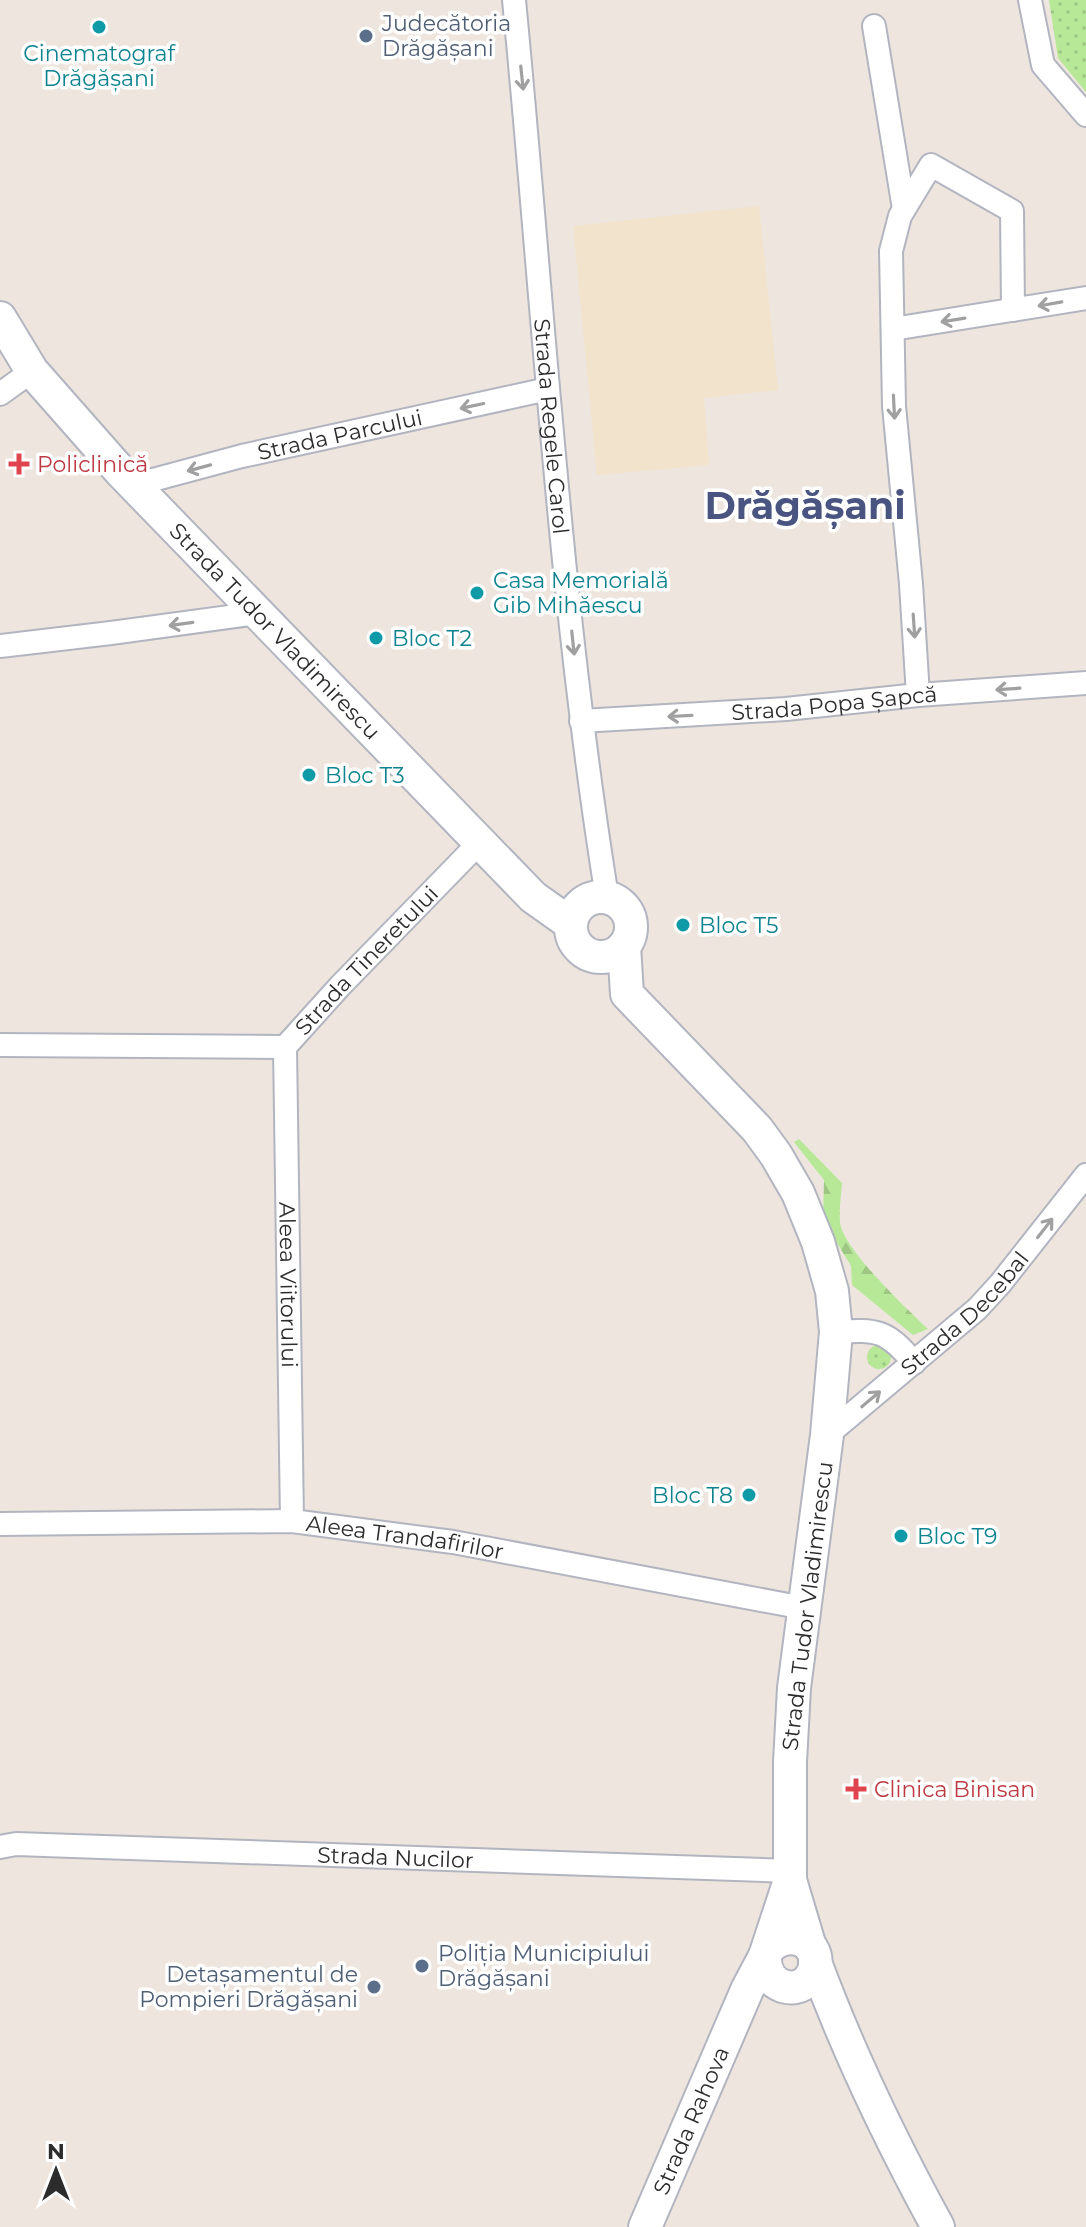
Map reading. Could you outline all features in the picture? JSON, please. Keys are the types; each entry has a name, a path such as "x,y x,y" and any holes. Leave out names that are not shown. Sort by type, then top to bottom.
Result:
{"main road":[{"name":"Strada Tudor Vladimirescu","path":"0,318 32,371 134,485 533,897 571,924 576,942 582,950 591,955 757,1129 798,1193 818,1242 832,1291 836,1332 827,1435 794,1688 790,1762 790,1876 812,1954 838,2026 901,2160 938,2227"},
{"path":"571,924 579,906 597,897 607,897 623,905 631,921 629,938 624,946 609,955 591,955"},
{"path":"624,946 627,994"},
{"name":"Strada Tudor Vladimirescu","path":"767,1952 790,1876"},
{"path":"794,1937 803,1941 812,1954 813,1971 808,1980 800,1985 785,1986 772,1980 767,1973 767,1952 776,1941 794,1937"},
{"name":"Strada Rahova","path":"645,2227 747,1990 767,1952"},
{"name":"Strada Tudor Vladimirescu","path":"785,1986 838,2026"},
{"name":"Strada Rahova","path":"738,2016 785,1986"}],"street":[{"name":"Strada Regele Carol","path":"514,0 581,721 607,897"},
{"path":"1031,5 1043,65 1086,115"},
{"path":"874,26 904,209"},
{"path":"918,695 894,406 891,251 900,216 931,165 1012,211 1013,310"},
{"path":"893,329 1086,298"},
{"path":"0,394 32,371"},
{"name":"Strada Parcului","path":"134,485 242,456 548,389"},
{"path":"0,646 258,613"},
{"name":"Strada Popa Șapcă","path":"581,721 786,709 918,695 1086,683"},
{"name":"Strada Tineretului","path":"0,1045 285,1047 348,977 480,842"},
{"name":"Aleea Viitorului","path":"285,1047 292,1521"},
{"name":"Strada Decebal","path":"827,1435 977,1309 1086,1175"},
{"path":"836,1332 878,1332 899,1345 914,1363"},
{"name":"Aleea Trandafirilor","path":"4,1519 292,1521 453,1542 804,1608"},
{"name":"Strada Nucilor","path":"0,1847 16,1844 790,1876"}],"shaded area":[{"path":"759,206 778,390 704,398 709,465 597,475 573,226"}],"green space":[{"path":"1049,0 1086,0 1086,92 1058,58"},
{"path":"799,1139 842,1183 840,1222 852,1247 877,1278 928,1329 913,1335 852,1285 851,1266 823,1220 824,1180 794,1142"},
{"path":"879,1345 890,1352 891,1357 884,1368 879,1369 868,1362 867,1357 874,1346"}],"place":[{"name":"Cinematograf Drăgășani","path":"99,27"},
{"name":"Judecătoria Drăgășani","path":"366,36"},
{"name":"Policlinică","path":"19,464"},
{"name":"Casa Memorială Gib Mihăescu","path":"477,593"},
{"name":"Bloc T2","path":"376,638"},
{"name":"Bloc T3","path":"309,775"},
{"name":"Bloc T5","path":"683,925"},
{"name":"Bloc T8","path":"749,1495"},
{"name":"Bloc T9","path":"901,1536"},
{"name":"Clinica Binisan","path":"856,1789"},
{"name":"Poliția Municipiului Drăgășani","path":"422,1966"},
{"name":"Detașamentul de Pompieri Drăgășani","path":"374,1987"}],"district":[{"name":"Drăgășani","path":"805,506"}]}
